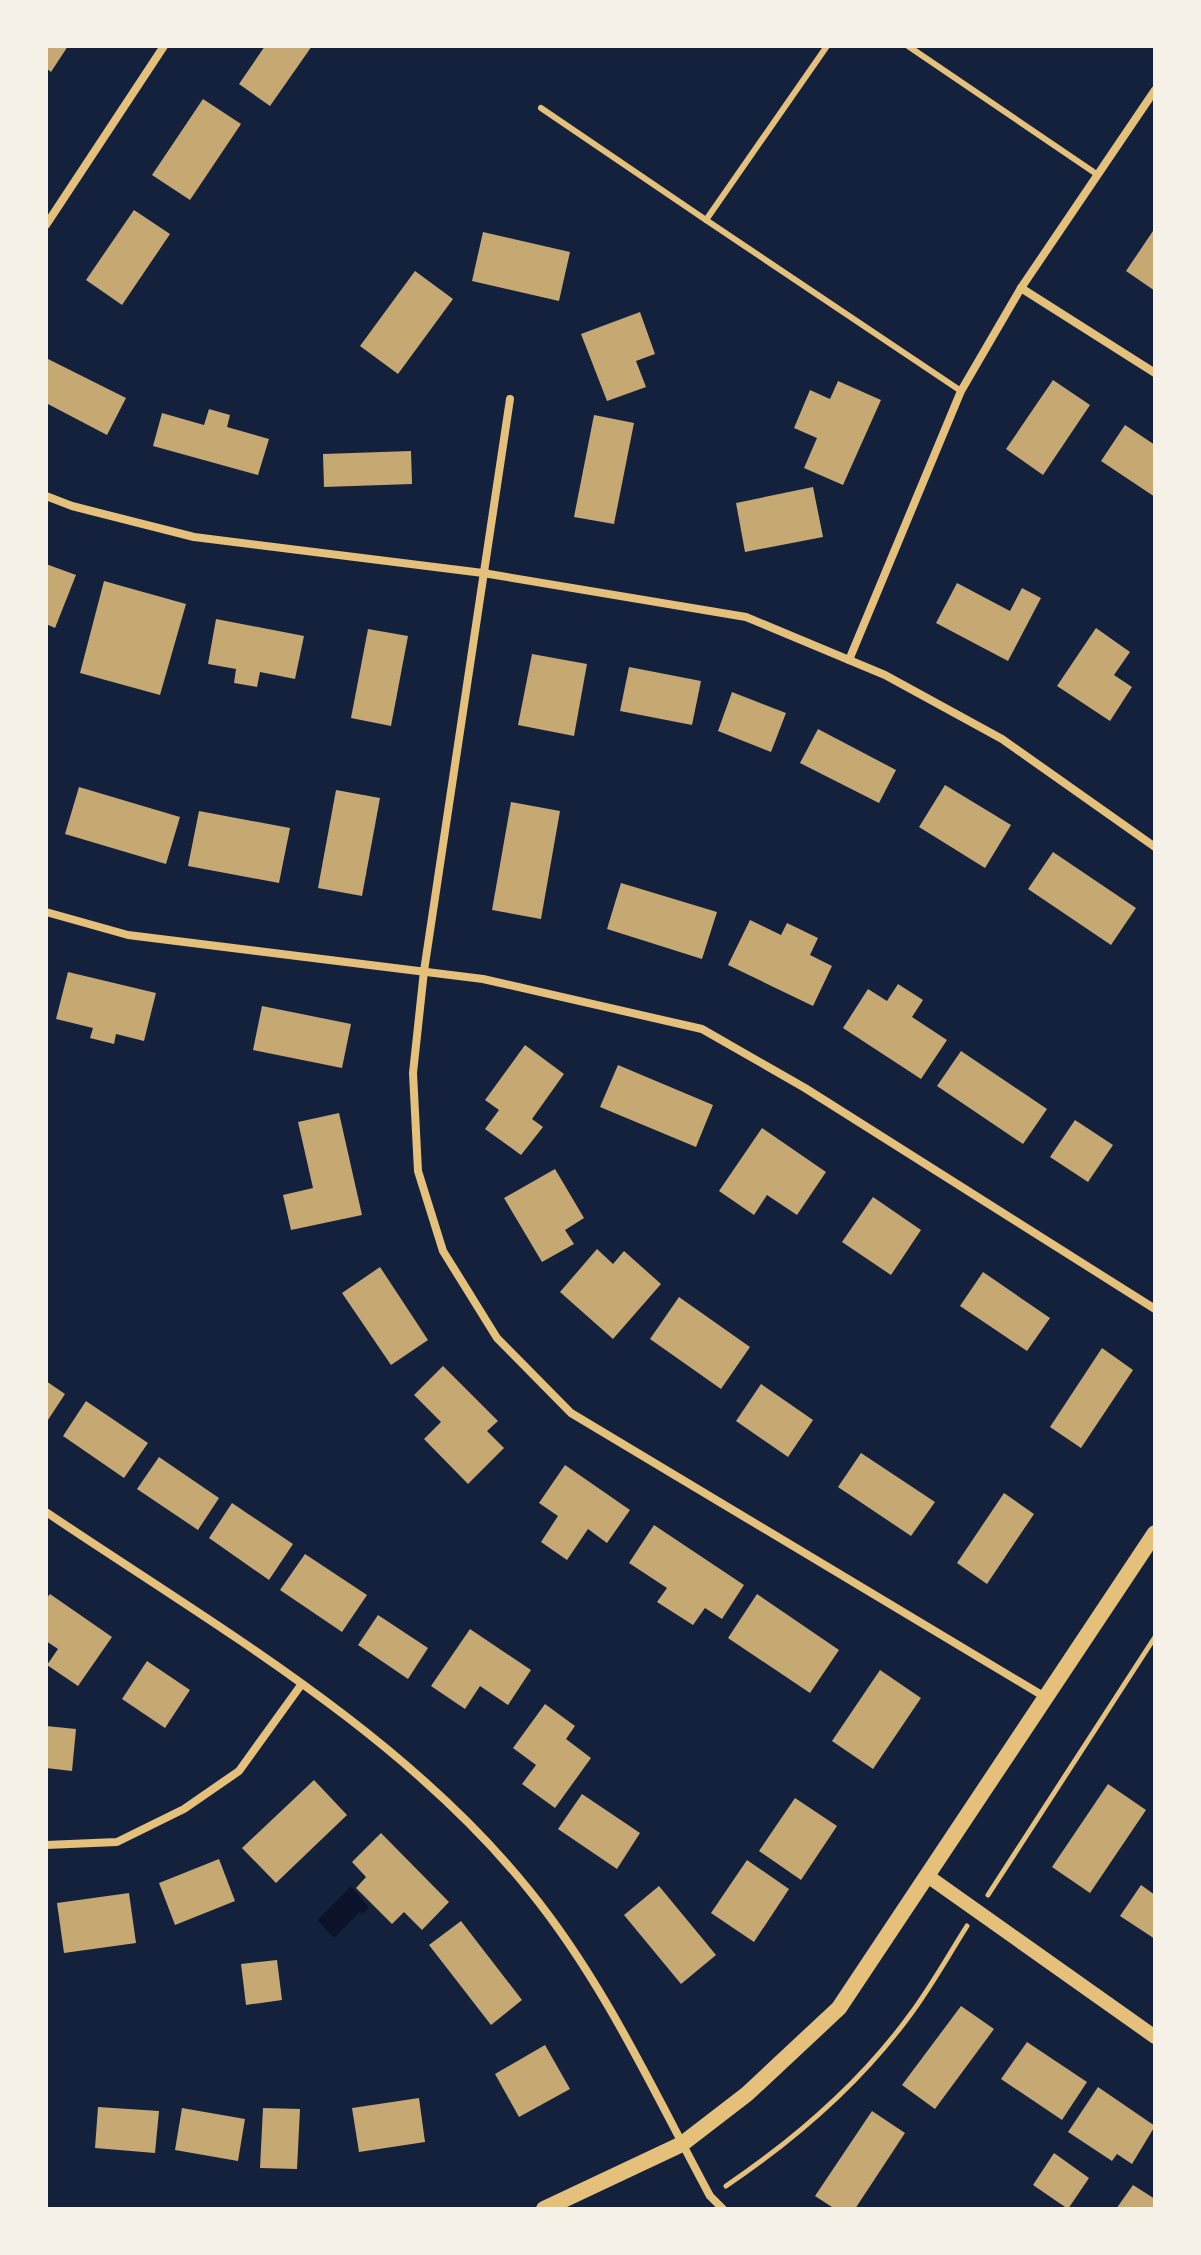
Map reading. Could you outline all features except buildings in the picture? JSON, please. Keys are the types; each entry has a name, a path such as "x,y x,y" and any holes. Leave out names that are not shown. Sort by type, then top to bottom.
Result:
{"main road":[{"path":"544,2209 682,2144 747,2094 839,2008 1154,1537"}],"street":[{"path":"46,225 164,46"},
{"path":"849,660 961,391 1021,288 1155,90"},
{"path":"1021,288 1155,373"},
{"path":"510,399 424,971 413,1073 418,1171 443,1251 497,1338 571,1413 1046,1698"},
{"path":"46,496 72,506 194,537 483,573 746,617 885,675 1002,739 1155,847"},
{"path":"46,912 128,935 483,979 702,1029 805,1088 1155,1309"},
{"path":"46,1512 301,1685 400,1759 471,1823 530,1891 607,2001 710,2196 723,2209"},
{"path":"46,1845 117,1842 184,1809 239,1771 301,1685"},
{"path":"929,1877 1155,2037"}],"lane":[{"path":"706,220 827,46"},
{"path":"908,46 1098,175"},
{"path":"541,108 961,391"}],"path":[{"path":"710,2196 779,2151 868,2065 910,2015 1155,1637"}],"water":[{"path":"351,1886 369,1908 363,1914 360,1912 334,1938 317,1920"}]}
